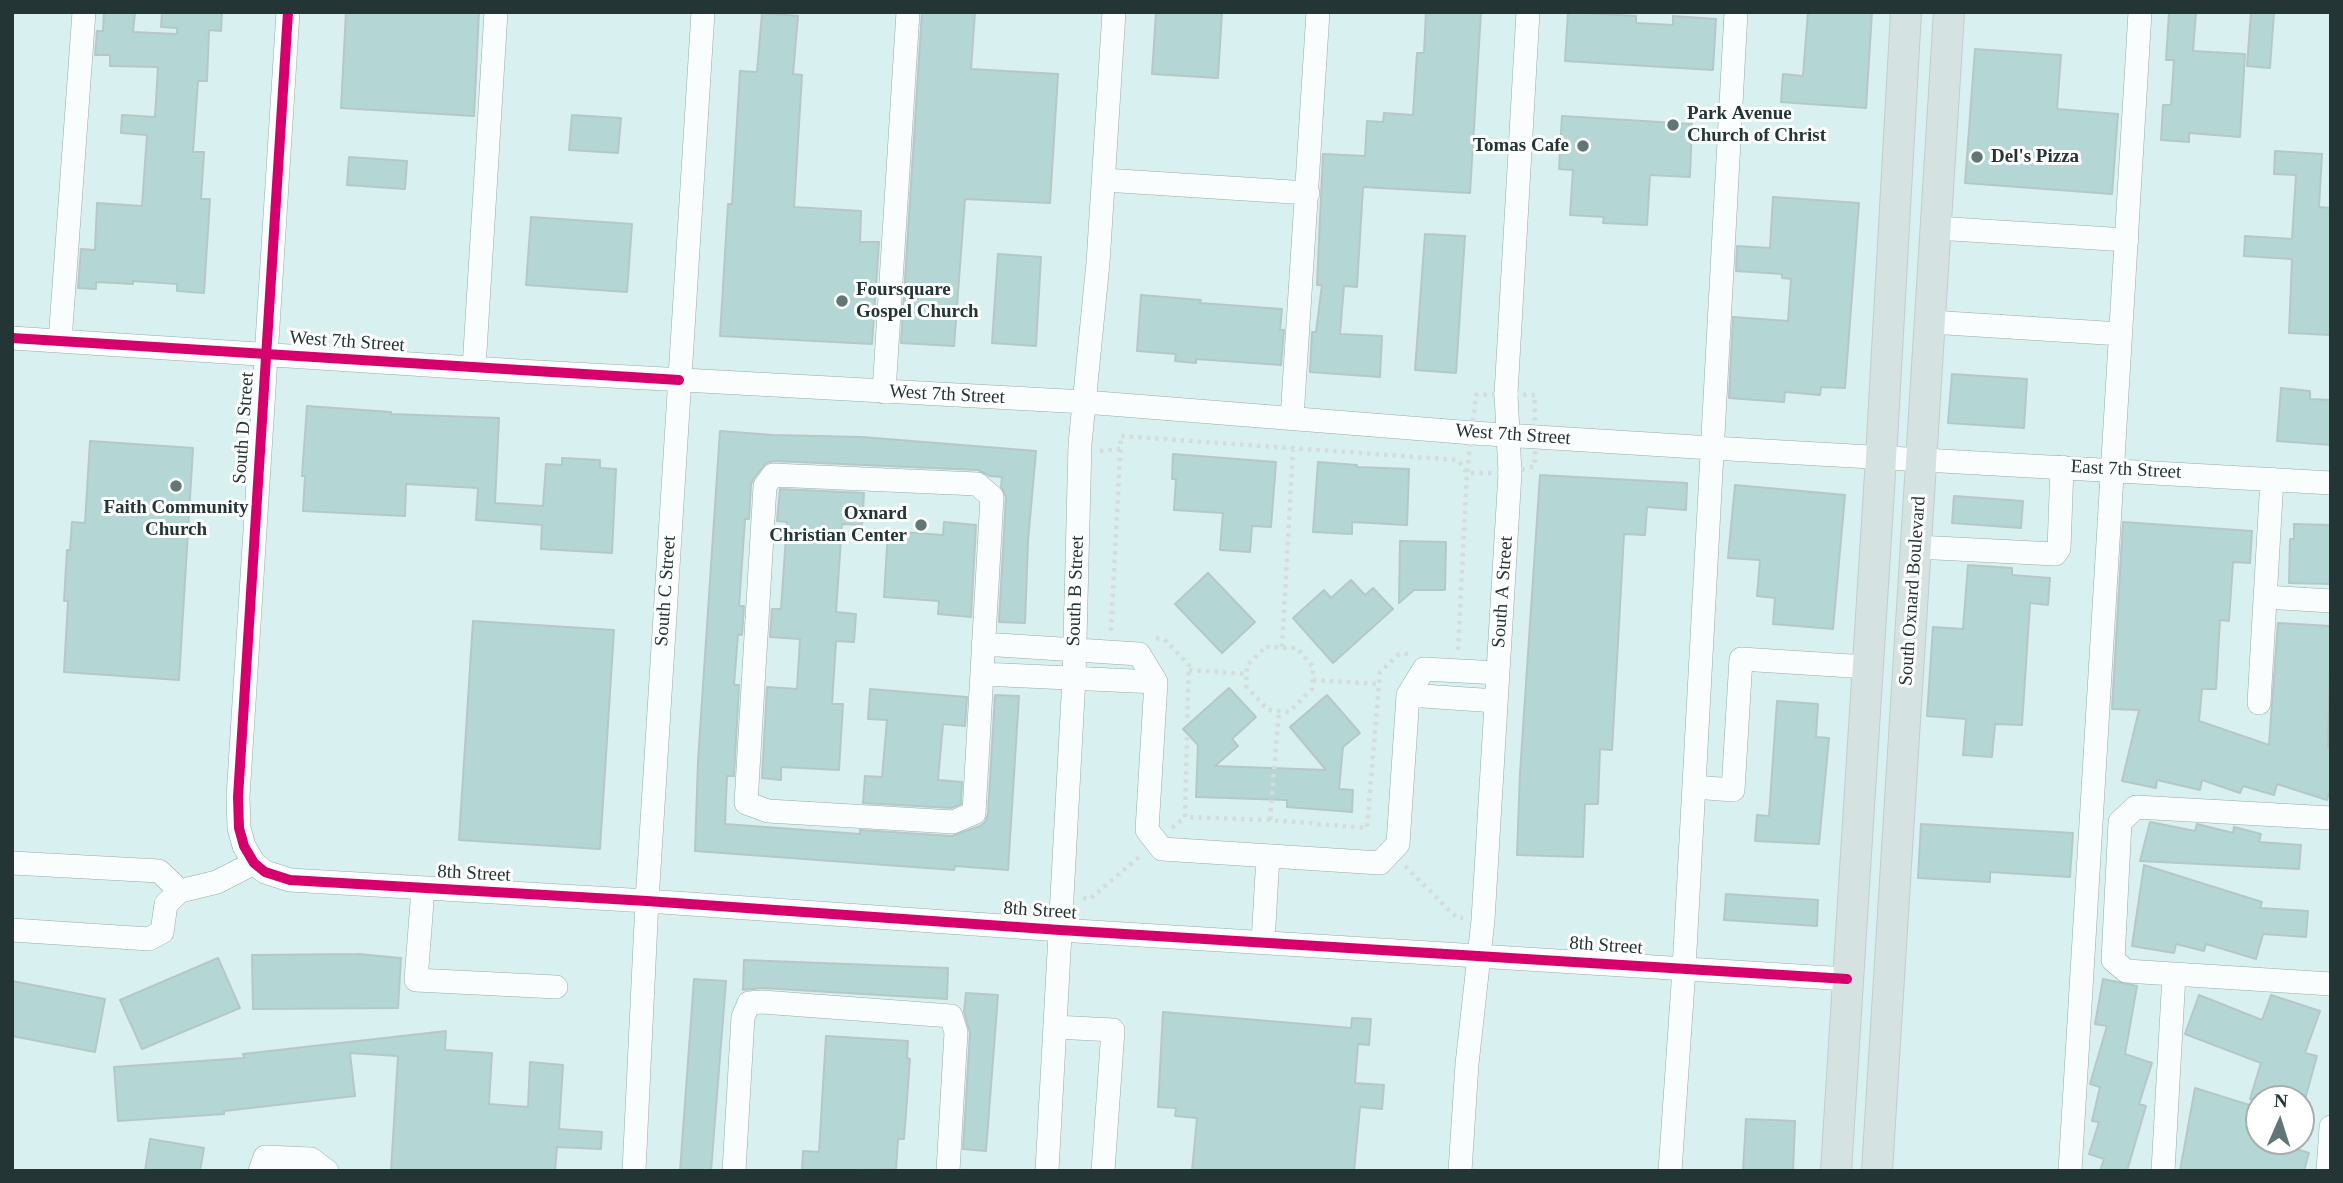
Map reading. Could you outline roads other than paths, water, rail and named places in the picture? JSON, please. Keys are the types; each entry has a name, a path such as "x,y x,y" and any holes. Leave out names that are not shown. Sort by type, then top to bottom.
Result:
{"main road":[{"name":"South Oxnard Boulevard","path":"1836,1171 1906,12"},
{"name":"South Oxnard Boulevard","path":"1877,1171 1949,12"}],"street":[{"path":"60,341 84,12"},
{"name":"South D Street","path":"249,855 239,828 238,797 288,12"},
{"path":"474,368 496,12"},
{"name":"South C Street","path":"634,1171 647,901 703,12"},
{"path":"884,392 908,12"},
{"name":"South B Street","path":"1047,1171 1074,678 1080,444 1104,180 1114,12"},
{"path":"1292,418 1318,12"},
{"name":"South A Street","path":"1460,1171 1477,955 1483,920 1510,473 1506,394 1528,12"},
{"path":"1670,1171 1684,969 1736,12"},
{"path":"2070,1171 2140,12"},
{"path":"1104,180 1308,193"},
{"path":"1936,228 2127,240"},
{"path":"1930,322 2121,334"},
{"name":"West 7th Street","path":"12,338 474,368 1085,402 1508,434 1881,458"},
{"name":"East 7th Street","path":"1881,458 2331,483"},
{"path":"1916,547 2055,554 2059,549 2062,467"},
{"path":"773,475 977,484 992,497 983,644 974,813 953,822 768,811 746,803 765,486 773,475"},
{"path":"2259,703 2272,479"},
{"path":"2265,597 2331,601"},
{"path":"983,644 1139,654 1156,682 1147,830 1162,849 1380,863 1398,844 1408,695 1424,669 1498,673"},
{"path":"1694,788 1732,790 1741,659 1867,667"},
{"path":"982,674 1156,682"},
{"path":"1408,695 1496,701"},
{"path":"2331,818 2136,807 2120,822 2113,960 2126,971 2331,984"},
{"path":"12,930 149,939 162,932 166,904 180,891 217,882 249,855"},
{"name":"8th Street","path":"249,855 265,872 290,880 1847,979"},
{"path":"1264,942 1268,856"},
{"path":"12,863 159,871 180,891"},
{"path":"423,889 416,981 556,987"},
{"path":"2163,1171 2174,975"},
{"path":"734,1171 743,1017 749,1003 762,1002 951,1016 956,1032 948,1171"},
{"path":"1055,1027 1113,1030 1103,1171"},
{"path":"260,1171 265,1157 311,1159 327,1171"}],"place":[{"name":"Park Avenue Church of Christ","path":"1673,125"},
{"name":"Tomas Cafe","path":"1583,146"},
{"name":"Del's Pizza","path":"1977,157"},
{"name":"Foursquare Gospel Church","path":"842,301"},
{"name":"Faith Community Church","path":"176,486"},
{"name":"Oxnard Christian Center","path":"921,525"}]}
